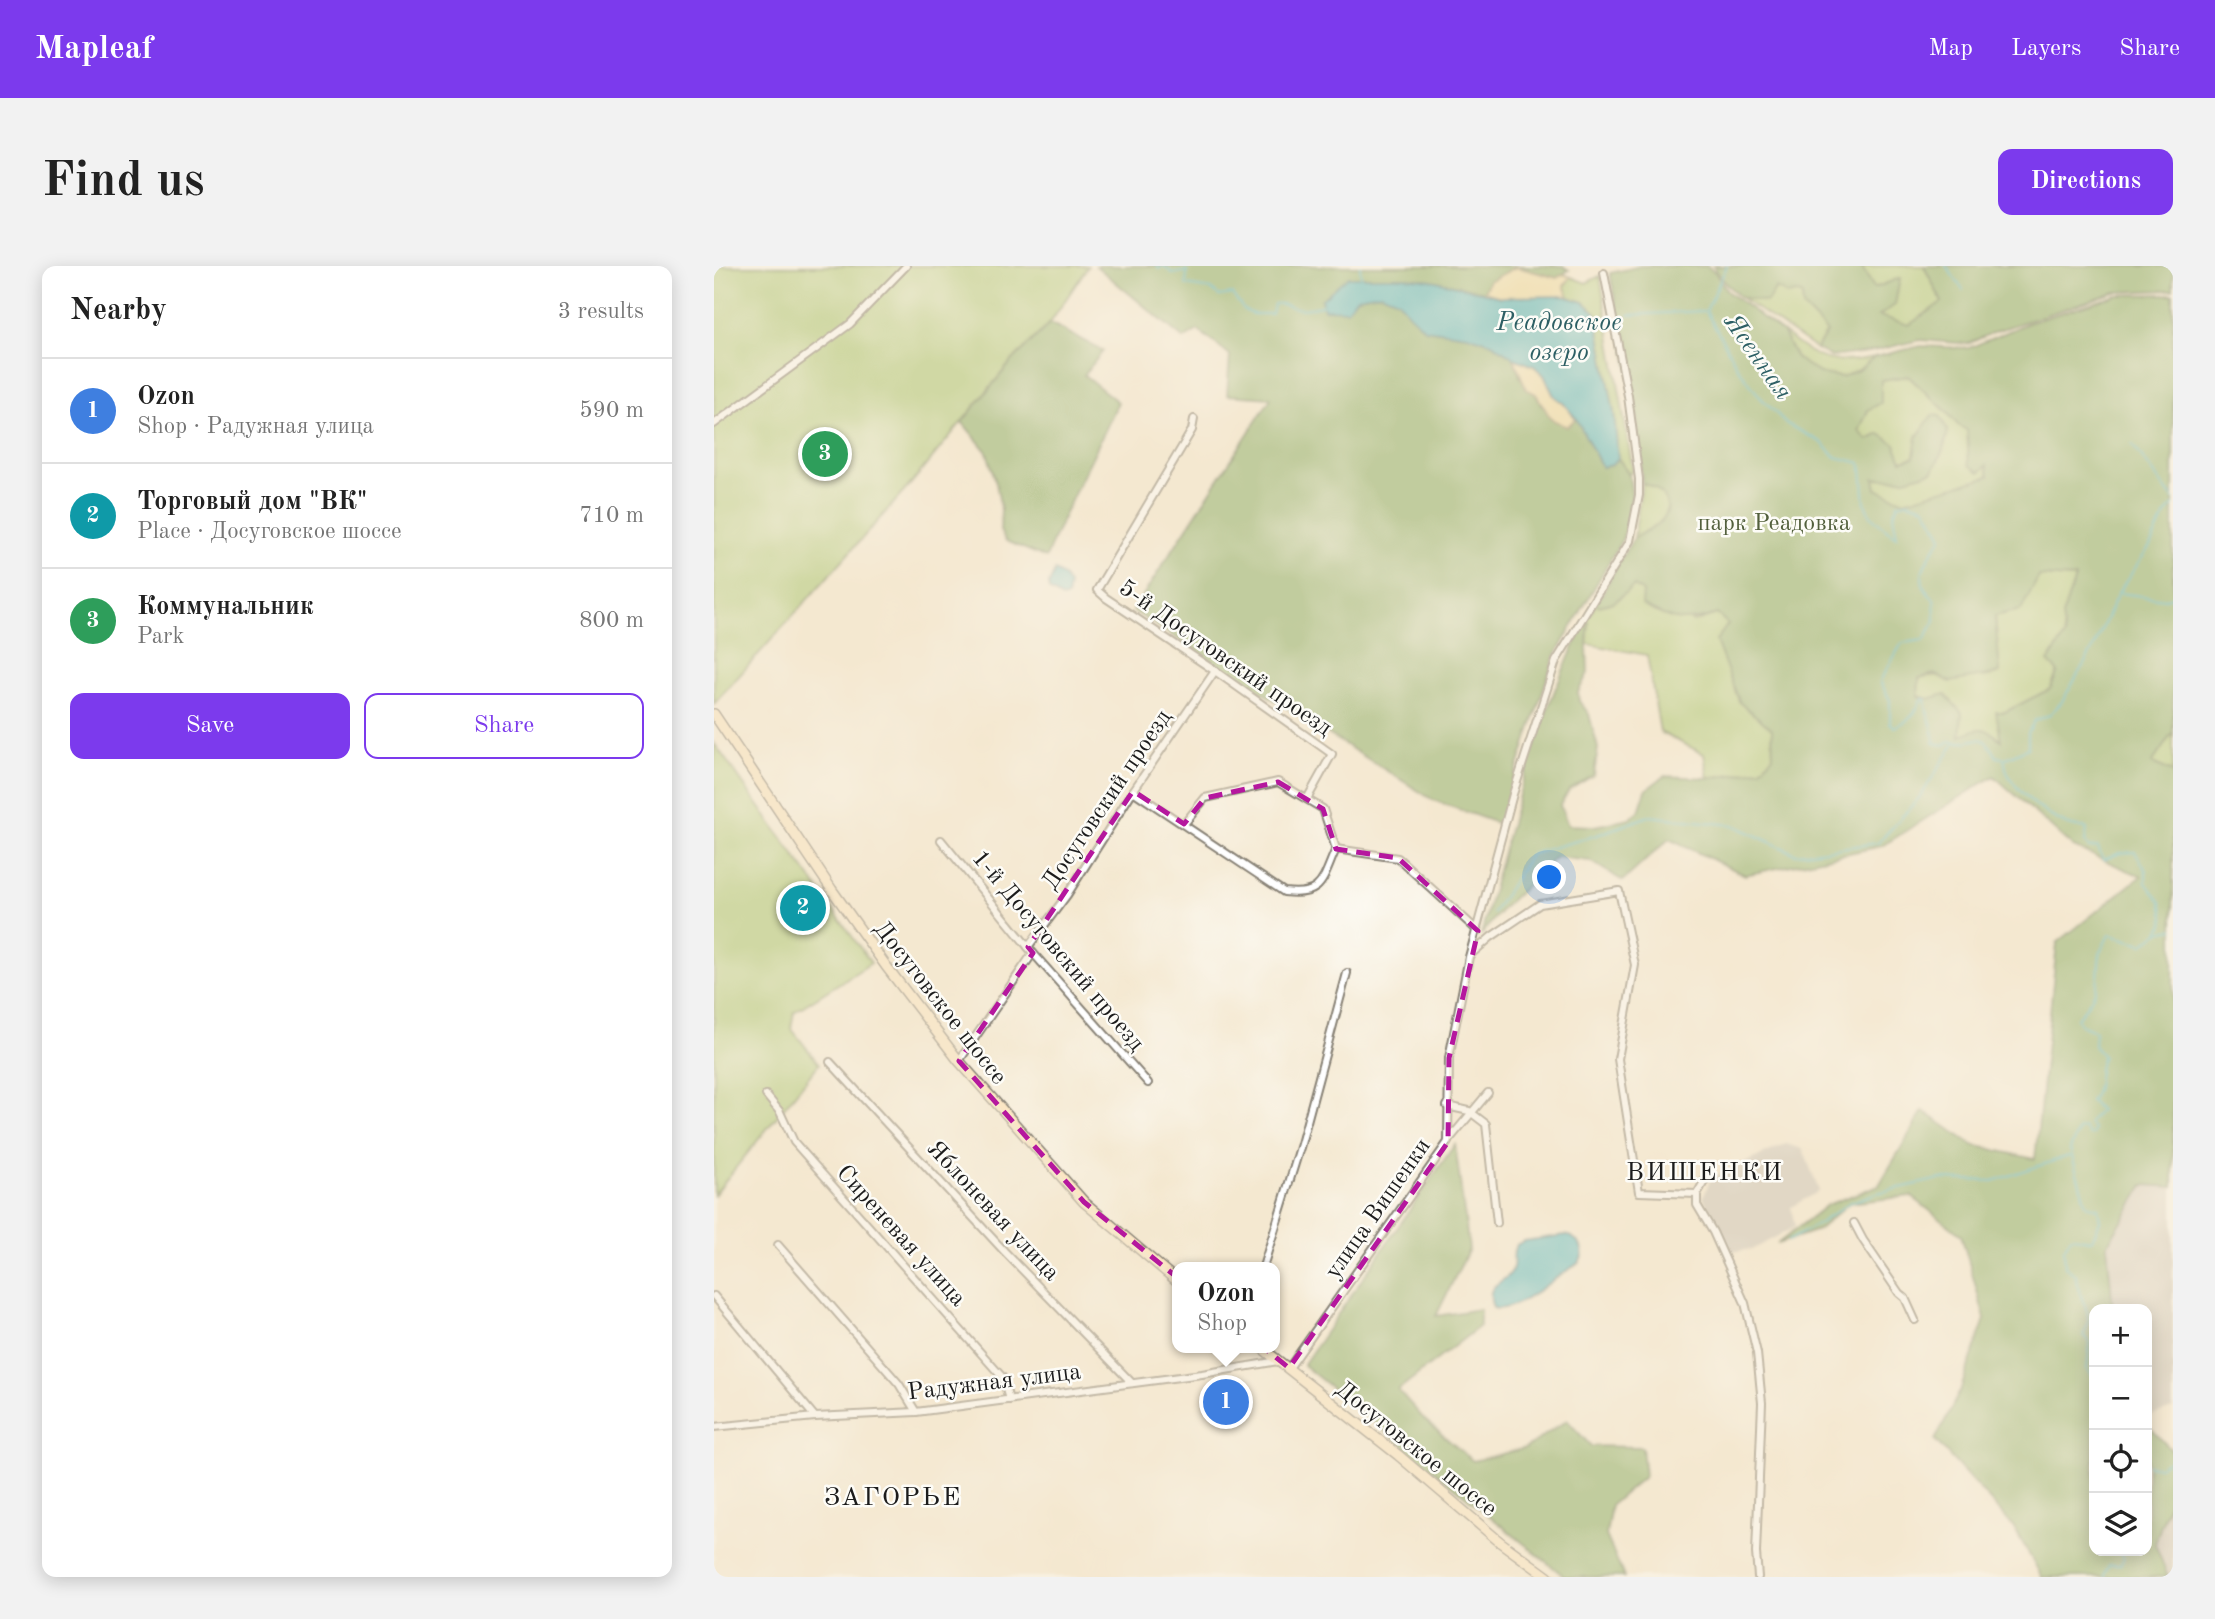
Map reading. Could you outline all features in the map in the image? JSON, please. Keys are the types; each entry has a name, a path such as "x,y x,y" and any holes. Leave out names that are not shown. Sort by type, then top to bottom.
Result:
{"main road":[{"name":"Досуговское шоссе","path":"714,713 832,890 959,1061 1084,1202 1172,1277"},
{"name":"Досуговское шоссе","path":"1269,1353 1398,1455 1500,1542 1548,1577"}],"street":[{"path":"714,424 850,324 906,266"},
{"name":"улица Вишенки","path":"1289,1368 1447,1143 1449,1058 1469,957 1513,794 1556,661 1630,541 1639,495 1637,462 1628,396 1604,273"},
{"name":"5-й Досуговский проезд","path":"1194,419 1192,430 1097,590 1332,754 1307,799"},
{"name":"Досуговский проезд","path":"959,1061 1133,791 1215,671"},
{"path":"1133,791 1284,892 1303,895 1314,890 1336,849 1323,809 1278,782 1205,798 1184,824"},
{"name":"1-й Досуговский проезд","path":"941,840 1030,950 1148,1083"},
{"path":"1336,849 1398,858 1478,931"},
{"path":"1469,957 1491,937 1540,904 1619,891 1635,965 1618,1059 1639,1192 1697,1194"},
{"path":"1265,1262 1301,1144 1347,973"},
{"name":"Яблоневая улица","path":"830,1062 1004,1251 1132,1383"},
{"path":"1447,1143 1488,1093"},
{"name":"Сиреневая улица","path":"766,1095 780,1112 794,1142 1003,1378 1009,1400"},
{"path":"1447,1106 1471,1112 1486,1125 1497,1223"},
{"path":"1705,1180 1697,1194 1697,1205 1713,1232 1745,1303 1757,1353 1762,1403 1756,1553 1758,1577"},
{"path":"1854,1223 1899,1293 1905,1298 1915,1321"},
{"path":"778,1245 900,1384 916,1412"},
{"path":"714,1296 816,1417"},
{"name":"Радужная улица","path":"714,1427 816,1417 916,1412 1278,1360"}],"highlighted area":[{"path":"1278,782 1323,809 1336,849 1398,858 1478,931 1449,1058 1448,1142 1289,1368 1084,1202 959,1061 1033,953 1028,947 1133,791 1184,824 1205,798"}],"shaded area":[{"path":"1786,1144 1803,1149 1819,1191 1791,1207 1795,1227 1753,1249 1729,1252 1703,1197 1711,1178"},
{"path":"2144,1185 2173,1187 2173,1409 2152,1415 2152,1304 2113,1304 2107,1245"},
{"path":"2170,1498 2173,1498 2173,1577 2168,1577 2155,1544"}],"green space":[{"path":"714,266 1088,266 1050,323 1011,362 909,486 714,704"},
{"path":"1096,266 1563,266 1569,270 1557,278 1516,267 1489,281 1484,292 1432,280 1348,277 1357,297 1381,293 1398,300 1425,329 1468,335 1492,343 1514,358 1520,377 1536,394 1541,405 1567,427 1576,418 1602,467 1612,465 1618,458 1629,474 1632,495 1623,538 1554,658 1499,824 1433,800 1133,611 1271,398 1227,395 1230,355 1198,330 1184,339"},
{"name":"парк Реадовка","path":"1641,266 1707,266 1715,272 1728,292 1782,332 1796,358 1821,374 1842,377 1859,370 1874,357 1921,346 1969,348 2028,323 2117,295 2173,294 2173,732 2152,763 2173,772 2173,1187 2144,1185 2107,1245 2113,1304 2089,1304 2089,1556 2152,1556 2152,1429 2173,1452 2173,1498 2170,1498 2155,1544 2168,1577 2042,1577 2013,1526 1935,1440 1960,1391 1985,1319 1961,1235 1911,1196 1849,1203 1818,1230 1777,1244 1827,1205 1879,1185 1923,1111 1973,1145 2035,1159 2057,943 2141,876 2073,847 1994,776 1882,846 1745,875 1669,839 1623,881 1590,861 1556,857 1503,908 1481,935 1513,815 1538,736 1568,659 1586,622 1589,622 1588,673 1578,692 1579,701 1589,714 1598,748 1594,775 1569,790 1560,805 1568,825 1594,826 1629,819 1639,811 1646,790 1664,776 1708,778 1738,774 1761,769 1773,756 1772,729 1740,703 1716,641 1728,624 1717,614 1687,620 1670,618 1642,605 1643,592 1634,586 1614,602 1599,606 1596,604 1632,541 1660,522 1667,509 1665,498 1642,483 1636,408 1610,273","holes":["1908,376 1958,425 1967,430 1969,465 1980,472 1987,465 1989,476 1904,501 1876,489 1874,478 1905,479 1933,471 1944,448 1948,431 1940,416 1932,415 1917,437 1914,457 1902,460 1895,444 1880,434 1868,440 1859,431 1868,410 1881,403 1881,380","2039,576 2075,578 2062,616 2065,636 2048,662 2058,672 2050,689 2005,712 1996,712 2001,740 1982,729 1960,736 1962,713 1945,694 1929,699 1918,696 1919,678 1934,674 1950,682 2000,673 1995,616 2021,610"]},
{"path":"1713,266 1861,266 1874,288 1900,278 1895,305 1879,316 1909,325 1942,302 1924,266 2173,266 2173,290 2115,292 1996,331 1968,344 1920,340 1869,352 1831,357 1816,349 1827,332 1803,307 1802,294 1788,295 1776,288 1767,302 1740,297"},
{"path":"1861,266 1924,266 1942,302 1909,325 1878,316 1900,279 1874,288"},
{"path":"1600,276 1633,471 1629,474 1618,458 1614,413 1596,313 1584,302 1569,297 1564,286 1571,277 1586,283"},
{"path":"1776,288 1802,294 1803,307 1827,332 1816,349 1740,297 1767,302"},
{"path":"1050,323 1103,351 1084,375 1118,402 1046,558 1006,541 1000,531 1001,510 987,452 962,422 1011,362"},
{"path":"1782,332 1805,349 1824,358 1845,361 1874,357 1859,370 1843,377 1821,374 1795,358"},
{"path":"1908,376 1958,425 1968,430 1969,465 1987,464 1989,477 1904,501 1876,489 1874,478 1905,479 1933,471 1917,437 1914,457 1901,460 1868,440 1859,431 1881,380"},
{"path":"1642,483 1661,493 1665,498 1667,510 1659,523 1634,538"},
{"path":"2039,576 2075,578 2062,616 2065,636 2048,662 2058,671 2050,689 2005,712 2002,741 1960,736 1929,699 1918,696 1919,678 1980,677 2000,673 1995,616 2021,610"},
{"path":"1634,586 1693,622 1717,614 1729,624 1716,641 1740,703 1772,729 1773,757 1761,769 1708,778 1704,754 1660,732 1647,655 1587,644 1589,623 1586,622 1596,604 1612,602"},
{"path":"2173,732 2173,772 2152,763"},
{"path":"714,743 871,963 794,1012 791,1028 819,1064 714,1195"},
{"path":"1455,1144 1469,1249 1436,1316 1480,1309 1480,1326 1398,1390 1425,1420 1473,1461 1526,1448 1567,1420 1591,1446 1642,1447 1645,1476 1611,1505 1606,1535 1624,1577 1565,1577 1303,1365"}],"sand":[{"path":"1516,267 1557,278 1563,274 1571,277 1564,286 1569,297 1501,297 1484,292 1489,281"},
{"path":"1514,358 1534,366 1544,375 1554,396 1576,418 1567,427 1551,419 1536,394 1526,389"}],"water":[{"name":"Реадовское озеро","path":"1347,277 1404,277 1432,280 1501,297 1564,296 1584,302 1596,313 1614,413 1618,458 1612,465 1602,467 1576,418 1554,396 1544,375 1534,366 1514,358 1492,343 1468,335 1425,329 1398,300 1381,293 1357,297 1347,310 1324,309 1321,300"},
{"path":"1055,571 1063,576 1069,585 1067,597 1062,598 1049,590"},
{"path":"1565,1235 1574,1238 1582,1249 1578,1263 1519,1303 1493,1308 1491,1292 1511,1273 1516,1245 1524,1241"}],"waterway":[{"path":"1156,266 1159,269 1163,266"},
{"path":"1164,266 1173,274 1187,271 1186,285 1211,289 1219,296 1232,294 1244,310 1253,314 1272,314 1274,304 1304,309 1325,304"},
{"path":"1360,266 1361,279"},
{"name":"Ясенная","path":"1727,266 1706,311 1738,368 1760,397 1787,424 1821,442 1836,457 1861,463 1866,506 1869,513 1884,527 1897,537 1893,515 1898,504 1907,502 1925,507 1942,537 1927,560 1922,576 1923,584 1934,599 1935,621 1924,640 1902,643 1880,681 1890,700 1890,723 1895,727 1905,722 1914,713 1921,699 1925,699 1934,743 1945,745 1950,741 1966,742 1976,739 1986,742 1997,757 2004,758 2008,774 2030,801 2063,823 2087,829 2085,842 2089,848 2098,847 2103,860 2120,853 2135,852 2146,870 2146,883 2161,902 2163,925 2159,932 2143,944 2110,935 2100,953 2094,992 2077,1018 2081,1025 2095,1031 2094,1046 2103,1056 2096,1090 2090,1101 2100,1110 2089,1123 2094,1130 2093,1134 2089,1135 2084,1128 2079,1129 2070,1149 2086,1205 2098,1208 2100,1221 2092,1240 2071,1237 2064,1249 2065,1267 2076,1275 2087,1312 2087,1326 2083,1335 2090,1343 2089,1372"},
{"path":"1946,266 1963,290"},
{"path":"1629,315 1704,311"},
{"path":"2132,444 2173,499"},
{"path":"2006,758 2028,748 2028,733 2034,721 2049,715 2061,703 2093,649 2118,593 2150,546 2161,522 2173,505"},
{"path":"2119,593 2165,599 2173,597"},
{"path":"1493,913 1531,854 1597,835 1649,816 1733,825 1796,854 1878,843 1920,797 1954,744"},
{"path":"2160,932 2173,929"},
{"path":"1788,1241 1849,1203 1877,1193 1940,1179 1993,1181 2069,1156"},
{"path":"2152,1466 2159,1467 2173,1458"},
{"name":"Ясенная","path":"2105,1577 2109,1565 2120,1565 2123,1556"}],"place":[{"name":"Коммунальник","path":"825,454"},
{"name":"Торговый дом \"ВК\"","path":"803,908"},
{"name":"Ozon","path":"1226,1402"}],"district":[{"name":"ВИШЕНКИ","path":"1705,1171"},
{"name":"ЗАГОРЬЕ","path":"893,1496"}]}
